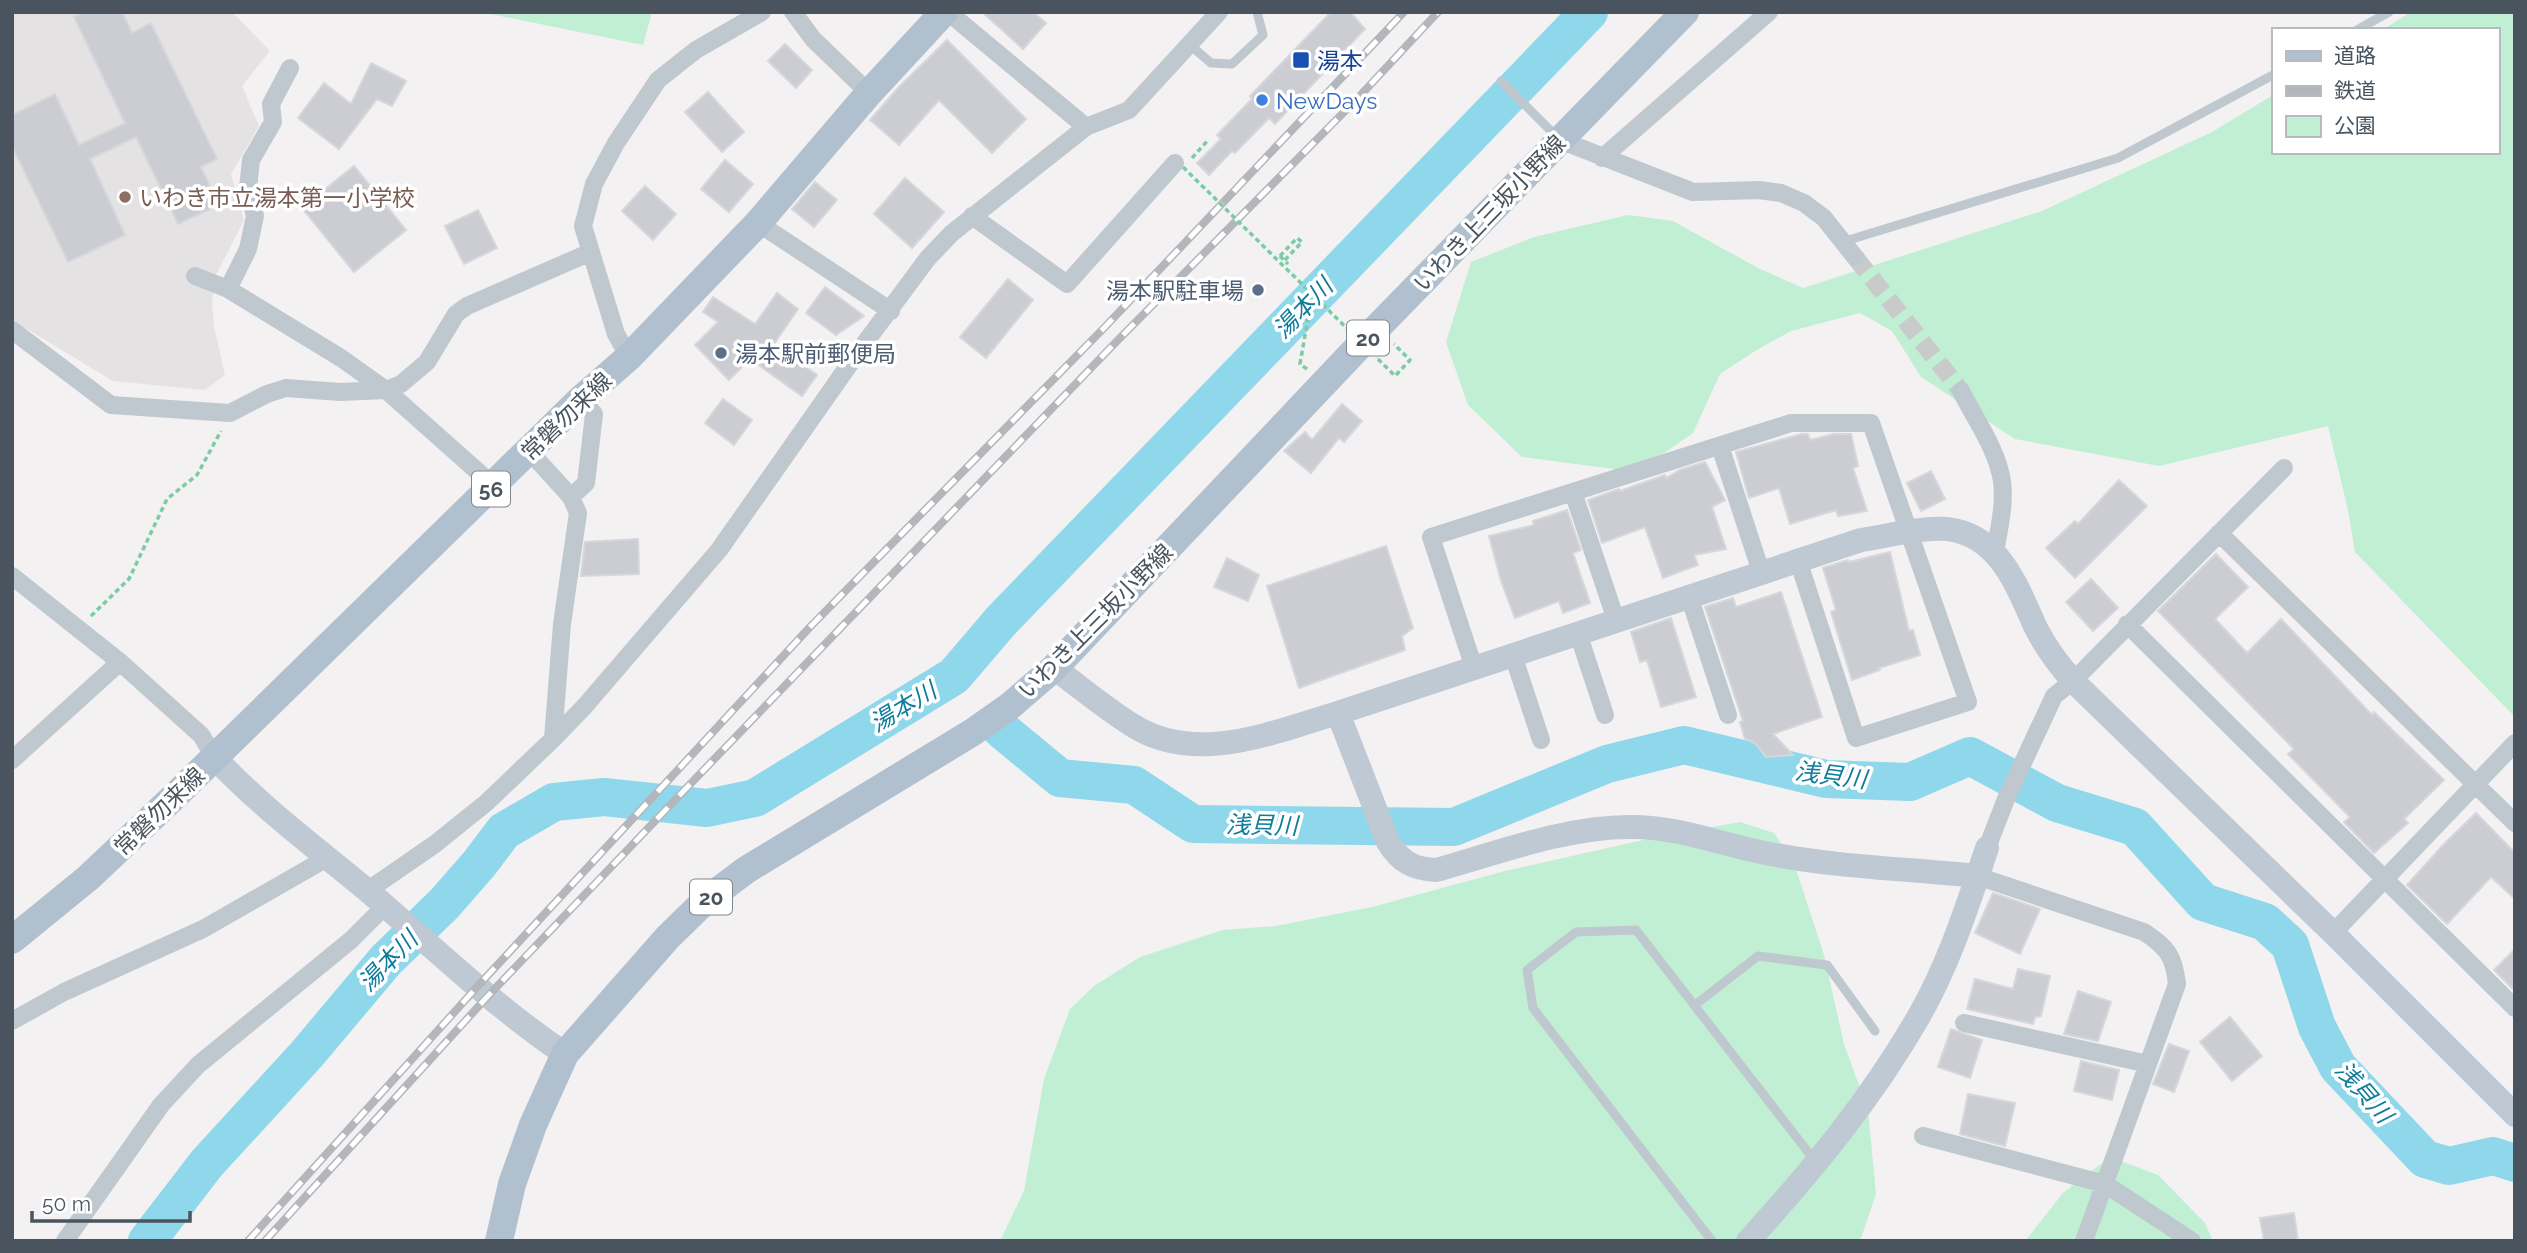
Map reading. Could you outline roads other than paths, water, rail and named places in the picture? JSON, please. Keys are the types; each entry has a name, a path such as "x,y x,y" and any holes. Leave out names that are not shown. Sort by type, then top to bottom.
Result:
{"main road":[{"name":"常磐勿来線","path":"12,940 88,878 215,758 530,452 581,399 629,357 758,223 869,93 946,12"},
{"name":"いわき上三坂小野線","path":"499,1241 512,1184 533,1125 565,1054 668,937 705,901 746,870 973,732 1010,706 1054,668 1364,341 1685,12"}],"street":[{"path":"629,357 616,334 583,226 594,184 657,80 696,50 762,12"},
{"path":"793,12 813,39 869,93"},
{"path":"946,12 1086,127"},
{"path":"65,1241 160,1105 189,1075 351,940 435,844 486,803 554,740 719,550 928,258 972,216 1086,127 1129,110 1219,12"},
{"path":"1602,158 1769,12"},
{"path":"228,289 248,248 255,216 248,188 251,160 273,122 271,104 290,68"},
{"path":"1560,140 1693,192 1781,192 1804,203 1824,218 1855,257"},
{"path":"972,216 1067,284 1175,163"},
{"path":"758,223 891,311"},
{"path":"12,330 111,405 230,413 267,394 286,388 340,393 386,390 401,384 427,362 456,314 467,306 591,253"},
{"path":"195,276 228,289 341,358 386,390 494,486"},
{"path":"1961,391 1995,456 2002,482 2003,508 1995,552"},
{"path":"571,498 586,482 594,414 581,399"},
{"path":"1474,668 1431,537 1791,423 1871,423 1968,702 1856,738 1798,560"},
{"path":"1720,446 1761,572"},
{"path":"530,452 571,498 578,513 562,624 554,740"},
{"path":"1748,1241 1856,1114 1920,1014 1949,952 2006,799 2054,696 2073,681 2284,468"},
{"path":"1573,492 1616,620"},
{"path":"1054,668 1133,726 1159,738 1191,745 1224,743 1262,736 1338,713 1861,540 1947,529 1972,536 1995,552 2015,581 2053,659 2073,681 2333,933 2515,1115"},
{"path":"2219,533 2515,823"},
{"path":"12,576 120,662 201,735 215,758 238,783 506,1012 565,1054"},
{"path":"1689,596 1728,715"},
{"path":"2127,624 2515,1008"},
{"path":"1578,633 1605,715"},
{"path":"1513,655 1541,740"},
{"path":"16,748 120,662"},
{"path":"1338,713 1388,842 1406,863 1419,870 1436,870 1552,837 1627,826 1660,828 1801,859 1977,876 2144,932 2162,944 2171,954 2177,984 2084,1241"},
{"path":"2333,933 2515,743"},
{"path":"12,1021 64,992 203,929 327,858"},
{"path":"1964,1023 2148,1064"},
{"path":"1923,1136 2105,1184 2192,1241"}],"lane":[{"path":"1189,44 1211,63 1232,64 1263,35 1257,12"},
{"path":"2361,28 2389,12"},
{"path":"1842,242 2118,158 2272,76"},
{"path":"1502,82 1560,140"},
{"path":"1712,1241 1533,1008 1527,970 1576,932 1636,930 1817,1163"},
{"path":"1695,1005 1758,956 1827,965 1875,1031"}],"waterway":[{"name":"湯本川","path":"147,1241 207,1163 307,1054 386,960 444,904 504,831 554,802 604,797 707,808 755,798 954,676 1001,621 1589,12"},
{"name":"浅貝川","path":"1002,730 1060,778 1134,785 1193,824 1454,827 1607,764 1684,745 1826,779 1910,782 1970,756 2057,803 2135,827 2203,902 2265,922 2290,945 2317,1027 2338,1067 2425,1159 2449,1166 2493,1156 2515,1163"}],"tunnel":[{"path":"1855,257 1961,391"}],"railway":[{"path":"248,1241 477,987 810,627 1103,329 1404,12"},
{"path":"265,1241 487,997 1117,341 1357,99 1438,12"}],"place":[{"name":"湯本","path":"1301,60"},
{"name":"NewDays","path":"1262,100"},
{"name":"いわき市立湯本第一小学校","path":"125,197"},
{"name":"湯本駅駐車場","path":"1258,290"},
{"name":"湯本駅前郵便局","path":"721,353"}]}
